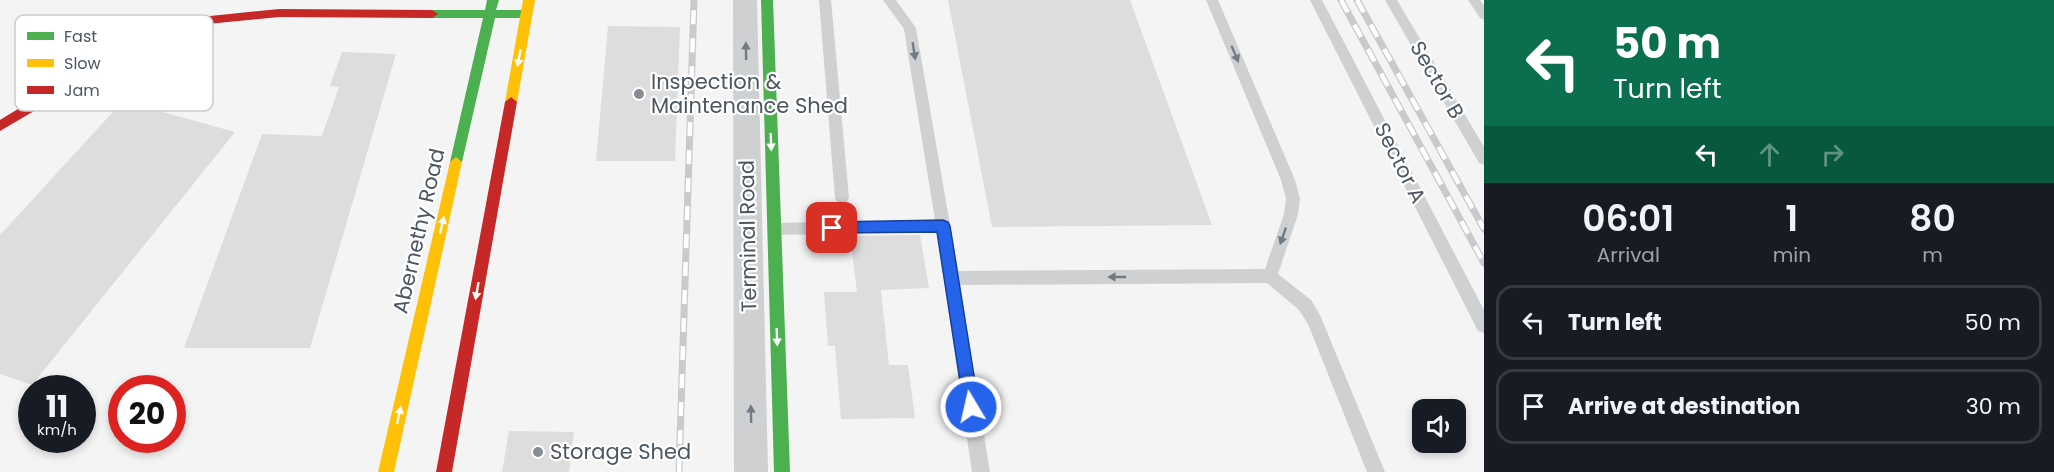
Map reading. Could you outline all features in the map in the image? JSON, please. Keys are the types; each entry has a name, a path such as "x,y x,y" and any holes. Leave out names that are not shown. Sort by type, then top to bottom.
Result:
{"street":[{"path":"444,472 529,0"},
{"name":"Terminal Road","path":"745,0 751,472"},
{"path":"767,0 782,472"},
{"path":"213,19 279,12 491,7 527,14"},
{"name":"Abernethy Road","path":"386,472 491,7"},
{"path":"0,126 24,111"}],"lane":[{"path":"825,0 842,198"},
{"path":"889,0 910,28 952,278 981,472"},
{"path":"1212,0 1288,180 1293,200 1291,214 1270,276"},
{"name":"Sector A","path":"1316,0 1484,326"},
{"name":"Sector B","path":"1391,0 1484,159"},
{"path":"1474,0 1484,15"},
{"path":"774,229 943,226"},
{"path":"952,278 1270,276 1305,305 1314,320 1376,472"}],"building":[{"path":"948,0 1130,0 1212,225 992,227"},
{"name":"Inspection & Maintenance Shed","path":"608,26 680,27 675,161 596,161"},
{"path":"342,52 396,54 310,348 184,348 262,134 322,136 339,87 330,86"},
{"path":"114,111 159,111 235,132 40,375 18,375 18,380 0,374 0,235"},
{"path":"920,235 929,288 881,290 889,365 908,365 915,418 841,419 835,346 828,346 824,292 857,292 850,236"},
{"name":"Storage Shed","path":"509,431 574,432 569,472 502,472"}],"railway":[{"path":"679,472 694,0"},
{"path":"1341,0 1484,263"},
{"path":"1357,0 1484,229"}],"traffic: fast":[{"path":"456,162 493,0"},
{"path":"767,0 782,472"},
{"path":"432,14 527,14"}],"traffic: slow":[{"path":"511,102 529,0"},
{"path":"386,472 456,162"}],"traffic: jam":[{"path":"213,19 279,13 432,14"},
{"path":"444,472 511,102"},
{"path":"0,126 24,111"}],"place":[{"name":"Inspection & Maintenance Shed","path":"639,94"},
{"name":"Storage Shed","path":"538,452"}],"route":[{"path":"832,228 943,226 971,407"}]}
